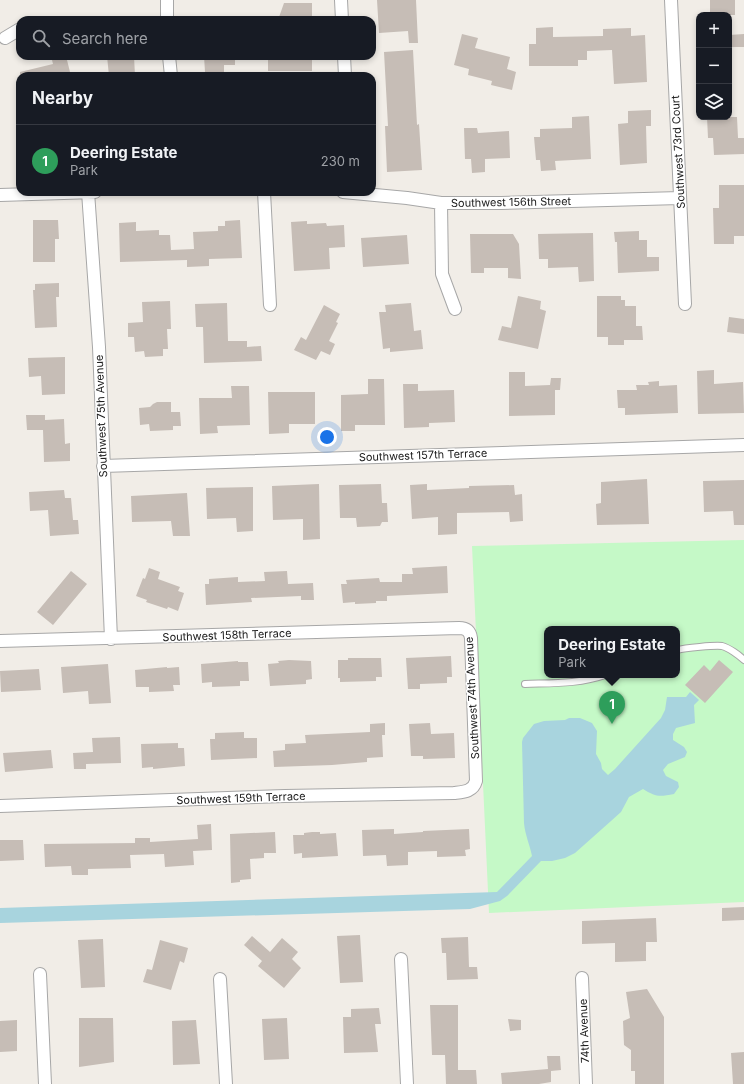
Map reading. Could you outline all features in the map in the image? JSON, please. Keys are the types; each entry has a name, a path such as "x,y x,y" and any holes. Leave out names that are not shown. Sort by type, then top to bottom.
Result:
{"street":[{"path":"167,0 167,16"},
{"path":"342,0 342,16"},
{"name":"Southwest 73rd Court","path":"671,0 685,304"},
{"path":"4,38 16,32"},
{"path":"169,60 170,72"},
{"path":"344,60 345,72"},
{"path":"0,195 16,194"},
{"name":"Southwest 156th Street","path":"376,195 441,203 501,203 680,198"},
{"name":"Southwest 75th Avenue","path":"88,196 99,347 111,639"},
{"path":"264,196 270,305"},
{"path":"441,203 442,274 455,309"},
{"name":"Southwest 157th Terrace","path":"103,466 744,445"},
{"name":"Southwest 158th Terrace","path":"0,642 453,628"},
{"name":"Southwest 74th Avenue","path":"453,628 465,629 469,632 472,638 476,781"},
{"name":"Southwest 159th Terrace","path":"0,806 286,796 454,793 469,790 474,787 476,781"},
{"path":"401,959 407,1084"},
{"path":"40,974 45,1084"},
{"name":"74th Avenue","path":"582,978 586,1084"},
{"path":"220,979 226,1084"}],"lane":[{"path":"680,649 722,646 740,656 744,660"},
{"path":"525,684 592,680 597,678"}],"green space":[{"path":"744,540 744,902 489,913 472,546"}],"water":[{"path":"690,692 699,700 694,705 695,723 676,728 673,734 673,740 684,747 687,752 685,757 668,764 663,770 666,776 678,782 679,787 674,794 658,796 643,789 629,797 621,812 575,853 565,858 552,861 541,861 507,896 500,901 470,909 0,923 0,908 497,892 532,856 524,823 522,742 523,738 534,724 544,721 565,720 569,718 580,718 592,723 597,731 596,754 601,763 602,769 608,775 661,718 665,710 667,697 686,697"}],"building":[{"path":"377,0 416,0 418,43 409,43 408,31 379,33"},
{"path":"710,0 735,0 735,15 732,15 732,12 710,12"},
{"path":"284,3 312,3 312,16 279,16"},
{"path":"553,27 553,37 603,36 603,29 631,28 631,36 645,35 647,82 614,84 612,50 587,51 587,60 578,60 578,66 529,66 529,44 536,44 536,28"},
{"path":"462,34 478,38 475,48 510,57 507,69 516,72 512,90 491,85 492,81 468,75 469,69 454,65"},
{"path":"744,34 744,47 732,47 732,35"},
{"path":"413,50 417,125 419,124 422,170 387,172 385,126 388,126 384,52"},
{"path":"52,60 67,60 70,72 20,72 53,64"},
{"path":"107,60 134,60 135,72 109,72"},
{"path":"204,60 235,60 235,65 224,65 224,72 205,72"},
{"path":"268,60 312,60 312,71 268,71"},
{"path":"651,110 651,126 646,126 647,163 620,165 618,124 628,123 628,111"},
{"path":"589,116 591,159 555,161 556,170 541,171 540,160 536,160 534,137 540,137 540,129 572,128 572,117"},
{"path":"732,117 737,117 738,138 744,138 744,154 714,155 713,138 708,138 707,120 732,120"},
{"path":"464,128 477,128 478,133 509,131 510,158 485,159 485,172 472,173 471,159 465,159"},
{"path":"719,185 744,185 744,236 734,236 734,244 714,244 713,208 719,208"},
{"path":"33,220 58,220 59,239 55,239 55,262 33,262"},
{"path":"240,220 242,258 209,259 209,266 187,267 187,260 120,262 119,223 136,222 136,231 159,230 159,235 170,235 171,250 194,249 193,232 218,231 218,226 225,226 225,221"},
{"path":"307,221 307,224 326,223 327,226 344,225 345,247 329,248 330,269 294,271 291,222"},
{"path":"639,231 639,240 647,240 647,257 659,257 659,271 618,273 617,242 615,242 614,232"},
{"path":"593,233 594,281 579,282 578,267 548,268 548,259 539,259 538,234"},
{"path":"470,234 513,234 519,244 521,279 508,278 508,268 484,268 484,273 471,273"},
{"path":"407,235 409,264 363,267 361,238"},
{"path":"59,283 59,297 56,297 57,327 35,328 33,290 35,290 35,284"},
{"path":"518,296 541,301 540,309 546,311 538,349 498,340 502,326 511,328"},
{"path":"597,296 621,296 621,300 625,300 625,306 636,306 636,326 642,326 643,340 624,340 624,345 608,345 608,337 597,337"},
{"path":"170,301 171,329 167,329 168,349 163,349 163,356 145,357 144,351 135,352 134,337 128,337 128,323 143,322 142,302"},
{"path":"227,303 228,341 247,341 247,347 261,346 262,361 204,363 203,327 196,327 195,304"},
{"path":"411,303 414,331 421,330 423,349 390,352 390,348 383,349 379,312 386,312 385,305"},
{"path":"324,305 340,314 336,322 338,323 329,341 335,344 330,355 321,351 316,360 294,350 301,337 306,340"},
{"path":"729,317 744,319 744,334 727,332"},
{"path":"65,357 65,394 42,395 41,376 29,377 28,358"},
{"path":"714,370 714,384 743,382 744,413 698,414 697,371"},
{"path":"509,372 525,372 525,386 550,385 551,378 561,378 560,390 555,390 555,415 509,416"},
{"path":"368,379 384,379 385,425 355,425 355,431 341,431 341,395 368,394"},
{"path":"659,381 659,386 677,385 678,413 625,415 625,408 618,408 617,390 637,390 636,385 649,385 648,382"},
{"path":"403,384 418,384 418,391 454,390 455,422 429,423 429,427 404,428"},
{"path":"231,386 249,386 250,425 217,426 218,433 200,434 199,398 232,398"},
{"path":"268,392 315,392 315,424 289,424 289,433 269,434"},
{"path":"157,402 171,402 171,412 180,412 181,426 173,426 173,430 150,431 149,424 140,425 139,408 150,407"},
{"path":"26,415 45,415 45,420 64,419 65,444 70,443 70,461 44,462 43,430 27,430"},
{"path":"647,479 649,524 597,525 596,504 601,503 601,482"},
{"path":"744,480 744,525 734,525 733,511 704,512 703,481"},
{"path":"319,484 320,539 303,540 303,519 273,520 272,486"},
{"path":"381,484 382,503 387,503 388,522 382,522 380,526 357,527 356,518 340,518 339,485"},
{"path":"427,484 427,490 469,488 469,486 514,485 515,495 522,494 523,521 510,522 509,512 457,513 457,534 438,535 438,517 412,519 410,485"},
{"path":"253,487 253,531 237,532 236,518 207,519 206,488"},
{"path":"64,490 65,498 71,498 73,520 78,520 79,534 50,536 48,510 30,511 29,492"},
{"path":"187,493 190,536 173,536 171,521 132,522 131,496"},
{"path":"447,566 448,593 387,596 387,601 376,601 376,603 343,603 341,584 347,584 346,580 379,578 380,582 402,582 402,574 413,574 412,568"},
{"path":"149,568 160,572 158,579 180,587 178,591 184,593 178,611 146,602 147,600 136,596 143,578 145,579"},
{"path":"71,571 87,584 53,625 37,612"},
{"path":"287,571 288,584 313,583 314,600 301,600 301,596 251,598 252,602 206,605 205,584 209,584 209,579 238,577 238,582 265,581 264,572"},
{"path":"451,656 452,677 447,677 447,683 420,684 420,689 408,689 406,658"},
{"path":"348,658 381,658 382,677 376,677 376,681 340,682 340,678 338,678 338,660 348,660"},
{"path":"289,660 311,661 312,679 306,680 306,684 270,686 268,664"},
{"path":"719,660 733,672 705,703 685,685 704,665 710,671"},
{"path":"238,661 248,662 249,681 240,681 240,686 212,687 212,682 202,683 201,664"},
{"path":"108,664 111,703 89,704 88,691 63,693 61,667"},
{"path":"179,667 180,685 173,685 174,691 149,692 149,687 136,687 135,670"},
{"path":"39,669 41,690 1,692 0,671"},
{"path":"385,723 385,735 382,735 383,757 367,758 367,762 274,767 273,751 285,750 285,744 306,743 305,735 370,732 370,724"},
{"path":"430,723 431,734 454,733 455,758 423,759 423,756 411,756 409,724"},
{"path":"244,732 244,738 257,738 257,758 211,760 210,739 215,739 215,733"},
{"path":"120,737 121,763 86,764 86,769 74,769 73,753 93,752 92,738"},
{"path":"178,743 178,748 184,748 185,766 153,769 153,767 142,768 141,744"},
{"path":"51,750 53,768 5,772 3,753"},
{"path":"211,824 212,850 193,851 194,865 165,867 164,854 130,855 131,868 88,869 88,875 72,875 71,866 45,867 44,844 135,843 135,838 150,838 150,842 198,839 197,825"},
{"path":"394,829 394,834 469,829 470,849 465,850 466,856 437,857 437,851 408,852 408,865 387,866 386,855 363,856 362,830"},
{"path":"275,832 276,853 264,853 264,858 250,859 251,879 231,883 230,834"},
{"path":"320,832 320,834 336,833 338,856 302,858 302,853 294,854 293,835 304,835 304,833"},
{"path":"0,840 23,840 24,860 0,861"},
{"path":"744,907 744,920 722,921 722,908"},
{"path":"656,918 657,942 646,942 646,961 615,962 615,943 582,944 582,921"},
{"path":"360,935 363,982 340,983 337,936"},
{"path":"252,936 270,952 282,938 298,952 292,959 301,968 284,988 258,966 262,961 244,945"},
{"path":"468,937 469,967 477,967 478,979 447,980 446,953 442,953 441,938"},
{"path":"103,939 105,987 81,988 78,940"},
{"path":"160,940 188,948 184,963 180,961 171,990 143,982 147,969 152,970"},
{"path":"647,989 664,1017 664,1084 635,1084 635,1071 631,1071 631,1050 624,1045 623,1021 630,1018 626,992"},
{"path":"430,1005 458,1005 458,1070 476,1070 477,1084 446,1084 445,1055 432,1055"},
{"path":"379,1008 381,1024 375,1024 378,1052 344,1053 343,1017 351,1017 351,1009"},
{"path":"79,1018 113,1018 114,1062 79,1067"},
{"path":"287,1018 289,1059 264,1060 262,1019"},
{"path":"508,1019 521,1020 521,1030 510,1031"},
{"path":"17,1020 17,1051 0,1052 0,1021"},
{"path":"196,1020 200,1064 173,1065 172,1021"},
{"path":"744,1052 744,1084 733,1084 731,1053"},
{"path":"547,1056 560,1056 561,1070 551,1071 551,1082 539,1084 502,1084 501,1073 548,1069"}],"place":[{"name":"Deering Estate","path":"612,724"}]}
